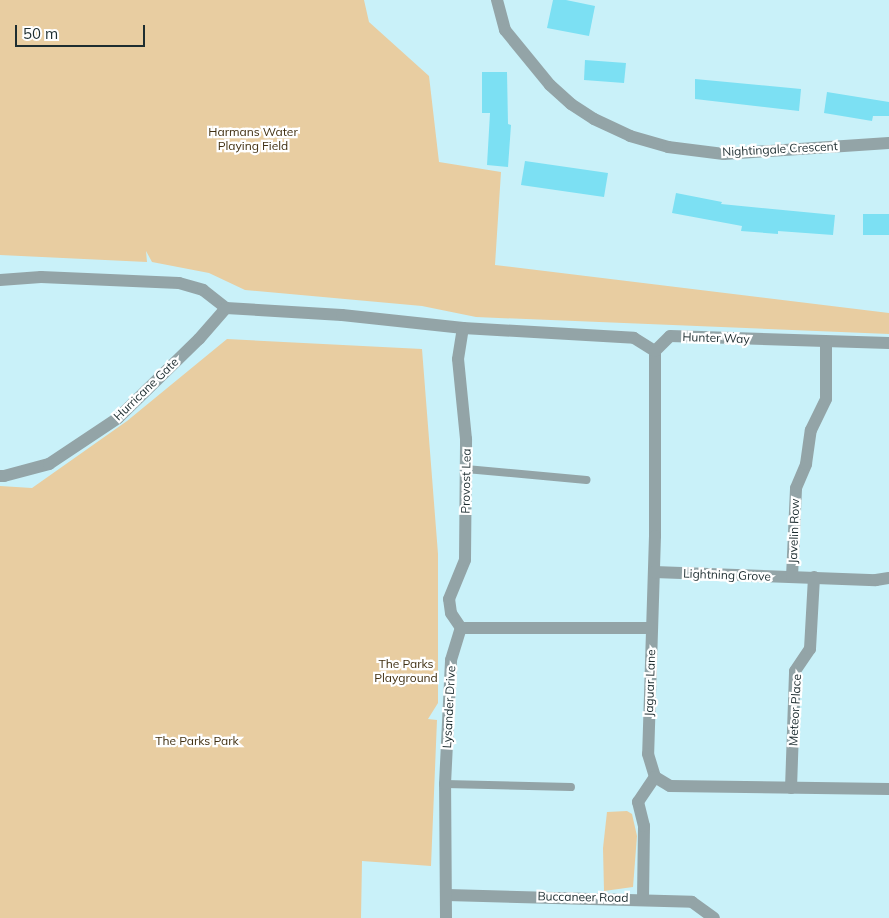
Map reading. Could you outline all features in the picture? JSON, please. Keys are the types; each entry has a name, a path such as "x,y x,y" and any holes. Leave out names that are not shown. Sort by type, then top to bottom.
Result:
{"street":[{"name":"Nightingale Crescent","path":"497,0 505,30 550,85 571,104 594,120 630,136 668,147 724,154 889,143"},
{"path":"0,280 41,277 179,283 203,290 226,308 342,315 463,328 634,338 655,351"},
{"name":"Hurricane Gate","path":"0,476 49,464 118,418 199,339 226,308"},
{"name":"Provost Lea","path":"461,628 451,613 448,599 465,560 466,439 458,359 463,328"},
{"name":"Hunter Way","path":"655,351 670,336 889,343"},
{"name":"Javelin Row","path":"792,577 796,488 806,464 811,430 826,399 826,342"},
{"name":"Jaguar Lane","path":"655,351 654,572 648,754 655,777"},
{"name":"Lightning Grove","path":"654,572 876,580 889,578"},
{"name":"Meteor Place","path":"791,788 795,671 810,649 814,577"},
{"path":"461,628 652,628"},
{"name":"Lysander Drive","path":"446,918 445,784 451,660 461,628"},
{"path":"643,899 644,826 638,802 655,777 670,786 889,790"},
{"name":"Buccaneer Road","path":"447,895 643,899 692,902 709,917"}],"lane":[{"path":"466,469 587,480"},
{"path":"445,784 571,787"}],"green space":[{"name":"Harmans Water Playing Field","path":"0,0 364,0 369,22 429,76 439,162 501,172 495,265 889,313 889,334 476,317 422,306 245,290 209,273 152,262 146,251 147,262 0,255"},
{"name":"The Parks Park","path":"227,339 422,349 438,554 438,703 428,719 437,720 431,866 362,861 361,918 0,918 0,486 32,488 127,421"},
{"path":"627,811 632,814 637,836 633,887 604,891 603,848 607,812"}],"building":[{"path":"553,0 566,0 595,6 589,36 547,28"},
{"path":"585,60 626,63 624,83 584,80"},
{"path":"482,72 507,72 508,124 511,125 508,167 487,165 490,113 482,113"},
{"path":"695,79 801,89 799,111 695,99"},
{"path":"827,92 889,102 889,116 873,116 872,121 824,113"},
{"path":"525,161 608,173 604,197 521,185"},
{"path":"676,193 722,202 721,204 835,215 833,235 778,231 778,234 741,231 742,226 672,213"},
{"path":"863,214 889,214 889,235 863,235"}],"park label":[{"name":"The Parks Playground","path":"406,671"}]}
